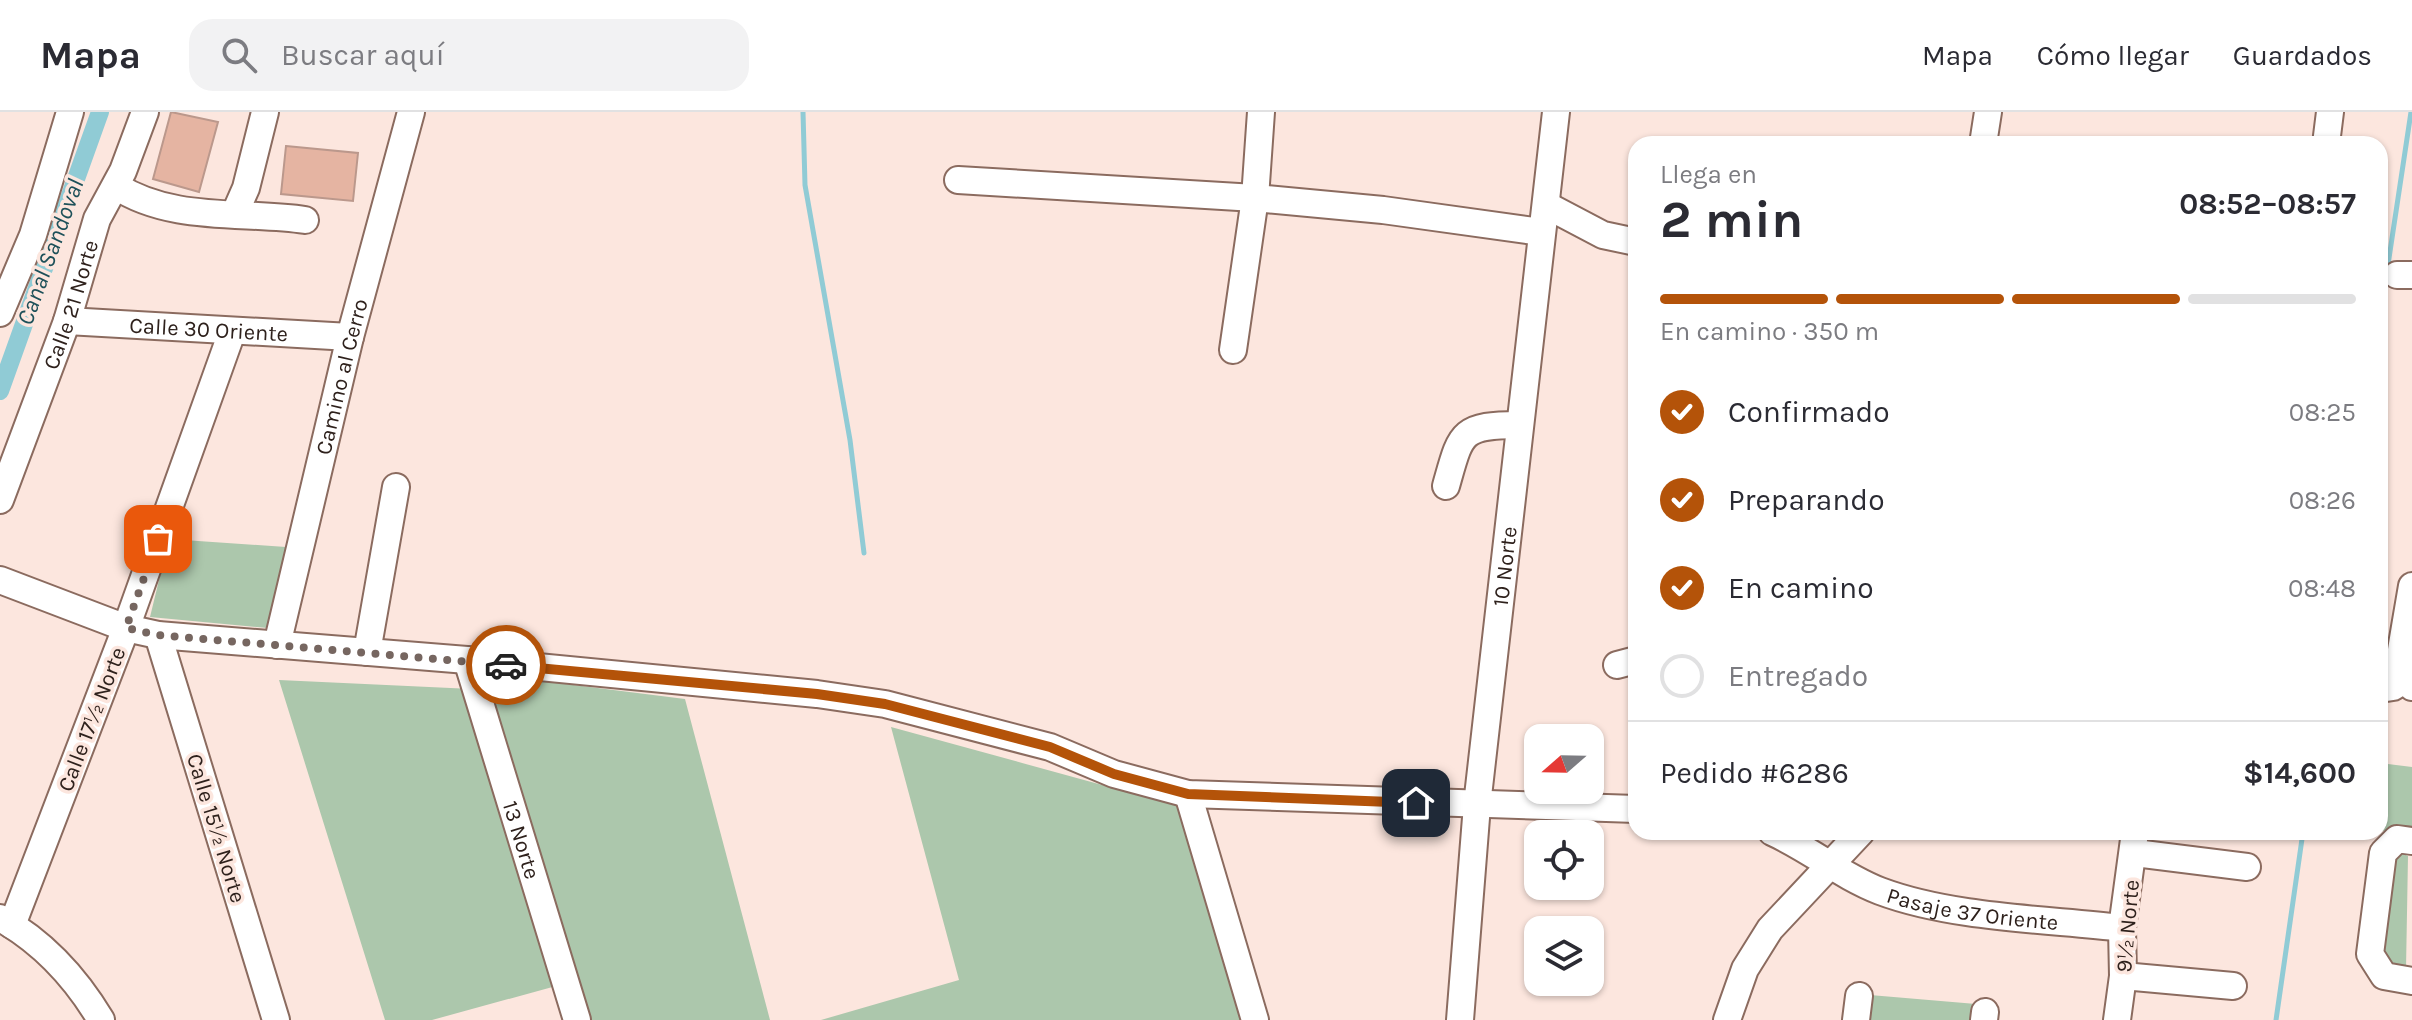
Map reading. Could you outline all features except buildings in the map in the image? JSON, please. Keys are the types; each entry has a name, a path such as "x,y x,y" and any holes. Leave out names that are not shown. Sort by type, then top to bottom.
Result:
{"street":[{"path":"0,313 33,235 70,112"},
{"name":"Calle 21 Norte","path":"0,500 67,321 97,219 116,186 145,112"},
{"path":"235,213 246,188 265,112"},
{"name":"Camino al Cerro","path":"277,645 350,337 411,112"},
{"path":"1233,350 1255,198 1261,112"},
{"name":"10 Norte","path":"1460,1020 1477,805 1556,112"},
{"path":"1984,136 1988,112"},
{"path":"2327,136 2330,112"},
{"path":"958,180 1255,198 1383,210 1541,232"},
{"path":"116,186 151,204 182,211 305,220"},
{"path":"1546,205 1603,235 1628,240"},
{"name":"Calle 30 Oriente","path":"67,321 350,337"},
{"name":"Calle 17½ Norte","path":"6,922 11,896 126,628 232,332"},
{"path":"1446,486 1459,441 1467,433 1478,428 1519,425"},
{"path":"367,652 396,487"},
{"path":"0,580 126,628 158,635 467,660 817,694 885,704 1050,747 1114,774 1188,794 1628,809"},
{"path":"2399,685 2399,662 2412,586"},
{"name":"Calle 15½ Norte","path":"158,635 276,1020"},
{"name":"13 Norte","path":"467,660 577,1020"},
{"path":"1188,794 1255,1020"},
{"path":"2412,841 2397,839 2383,853 2370,954 2384,976 2412,981"},
{"name":"Pasaje 37 Oriente","path":"1785,840 1830,867 1879,890 1922,903 2122,928"},
{"path":"1727,1020 1745,969 1770,929 1854,840"},
{"path":"2135,842 2247,867"},
{"name":"9½ Norte","path":"2117,1020 2123,976 2122,928 2135,842"},
{"path":"6,922 62,967 101,1020"},
{"path":"2123,976 2233,986"}],"green space":[{"path":"169,539 286,547 268,628 150,617"},
{"path":"478,673 685,699 770,1020 585,1020"},
{"path":"279,680 472,689 567,983 432,1020 385,1020"},
{"path":"891,727 1186,808 1244,1020 821,1020 959,980"},
{"path":"2388,764 2412,767 2412,826 2388,829"},
{"path":"2396,851 2408,856 2406,969 2387,968 2377,951"},
{"path":"1870,995 1976,1004 1975,1020 1868,1020"}],"waterway":[{"name":"Canal Sandoval","path":"0,391 100,112"},
{"path":"803,112 805,185 850,440 864,553"},
{"path":"2388,265 2411,112"},
{"path":"2276,1020 2302,840"}],"way so far":[{"path":"158,539 126,628 158,635 506,665"}],"route":[{"path":"506,665 817,694 885,704 1050,747 1085,759 1114,774 1188,794 1416,803"}]}
